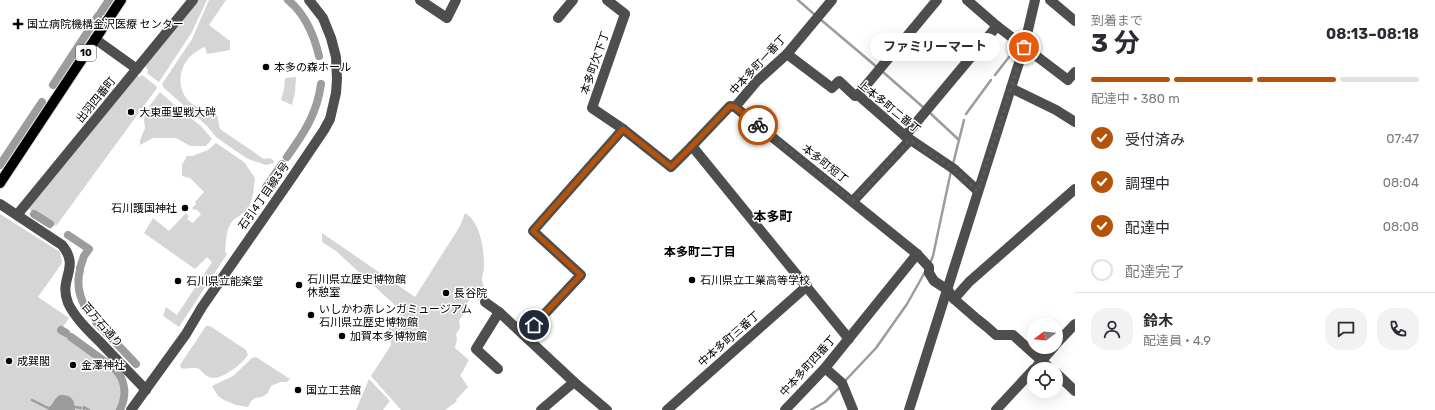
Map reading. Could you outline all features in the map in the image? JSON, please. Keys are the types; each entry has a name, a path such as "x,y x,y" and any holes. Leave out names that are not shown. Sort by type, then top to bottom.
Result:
{"main road":[{"name":"10","path":"0,183 121,0"}],"street":[{"name":"出羽四番町","path":"17,215 193,0"},
{"name":"石引4丁目線3号","path":"146,390 186,334 202,307 293,176 330,119 336,93 336,57 319,4 310,0"},
{"path":"420,0 447,18 456,0"},
{"path":"558,18 573,0"},
{"name":"本多町欠下丁","path":"607,0 625,14 592,108 623,129"},
{"name":"中本多町一番丁","path":"692,146 730,106 735,107 757,81 787,54 832,0"},
{"path":"858,95 937,0"},
{"path":"967,0 997,26 1068,80 1075,72"},
{"path":"910,410 1024,47 1035,0"},
{"path":"1050,0 1075,21"},
{"path":"853,201 907,138 997,26"},
{"path":"95,39 137,69"},
{"name":"上本多町二番丁","path":"787,54 832,88 839,81 855,96 858,95 907,138 954,169 978,191"},
{"path":"1011,88 1056,110 1075,122"},
{"name":"本多町短丁","path":"735,107 917,254 929,266 934,282 948,290 954,299 977,319 988,326 996,335 1013,335 1042,361"},
{"path":"525,335 581,275 533,231 623,129 671,167 692,146 849,339"},
{"path":"954,299 969,282 1075,189"},
{"name":"百万石通り","path":"0,204 62,245 68,252 70,267 66,281 65,293 69,304 84,325 146,390"},
{"name":"中本多町四番丁","path":"785,410 825,368 917,254"},
{"name":"中本多町三番丁","path":"667,410 807,286"},
{"path":"484,302 499,312 574,382 607,410"},
{"path":"498,369 476,349 499,312"},
{"path":"1063,337 1075,324"},
{"path":"1042,361 1048,354"},
{"path":"825,368 842,383 853,410"},
{"path":"996,410 1027,377"},
{"path":"1063,380 1075,391"},
{"path":"541,410 574,382"},
{"path":"132,410 146,390"}],"shaded area":[{"path":"196,0 207,0 192,32 159,82 147,73 148,70 144,65"},
{"path":"209,0 226,0 209,25 230,41 230,50 207,54 205,47 193,54 185,63 181,74 181,85 184,95 191,103 202,109 216,110 220,129 264,159 270,158 274,161 274,163 266,165 248,159 233,149 216,137 207,126 164,88 162,84 192,39"},
{"path":"136,75 140,77 142,75 157,88 56,226 27,208"},
{"path":"296,77 292,105 281,100 285,78"},
{"path":"160,92 181,111 201,126 212,139 206,146 190,146 176,138 153,138 140,145 140,140 145,128 145,112"},
{"path":"216,143 244,162 255,178 251,202 247,210 229,226 226,237 225,251 227,254 179,327 163,316 166,307 177,315 212,262 207,257 195,269 144,233 153,218 169,231 186,213 189,216 187,219 193,223 201,214 196,209 194,210 192,208 204,192 190,178 182,176 182,165 187,156 192,156 208,150"},
{"path":"465,213 475,223 480,237 484,260 482,280 485,292 479,301 473,296 467,303 468,309 459,320 460,328 456,334 457,339 455,348 469,360 460,375 468,387 456,400 457,401 445,410 401,410 371,376 391,345 389,328 400,315 397,307 336,251 322,242 322,233 415,297 460,226"},
{"path":"0,214 60,252 62,263 38,297 69,318 61,330 118,372 121,377 124,391 119,410 0,410"},
{"path":"206,326 210,326 246,350 248,355 236,367 225,375 219,377 209,377 198,369 194,368 183,369 180,365"},
{"path":"256,357 290,379 287,382 280,382 271,386 268,393 262,397 255,398 251,401 248,407 236,405 218,396 212,386 233,376 252,358"},
{"path":"369,379 390,401 383,410 356,410"},
{"path":"60,395 72,398 75,410 48,410 56,398"}],"waterway":[{"path":"101,12 109,0"},
{"path":"288,0 304,18 308,25 319,56"},
{"path":"798,0 815,15"},
{"path":"53,85 98,16"},
{"path":"820,19 878,68"},
{"path":"995,75 1009,57"},
{"path":"883,72 924,108"},
{"path":"966,114 991,80"},
{"path":"287,157 309,123 316,105 321,84"},
{"path":"0,165 42,102"},
{"path":"929,112 959,140"},
{"path":"953,164 964,120"},
{"path":"266,187 282,164"},
{"path":"931,261 951,171"},
{"path":"34,214 50,224"},
{"path":"68,235 89,249 84,256 80,268"},
{"path":"80,270 78,281 79,291 87,310"},
{"path":"845,381 876,348 907,304 925,272"},
{"path":"96,322 136,364"},
{"path":"61,330 66,333"},
{"path":"71,337 111,366"},
{"path":"114,368 121,378 124,388 124,399 120,410"},
{"path":"811,410 825,402 840,387"},
{"path":"32,400 48,408"},
{"path":"75,407 81,408"},
{"path":"84,409 84,407 89,410"}],"way so far":[{"path":"758,125 853,201 910,140 954,169 978,191 1024,47"}],"place":[{"name":"国立病院機構金沢医療 センター","path":"18,24"},
{"name":"ファミリーマート","path":"1024,47"},
{"name":"本多の森ホール","path":"266,67"},
{"name":"大東亜聖戦大碑","path":"131,112"},
{"name":"石川護国神社","path":"185,208"},
{"name":"石川県立工業高等学校","path":"692,280"},
{"name":"石川県立能楽堂","path":"178,281"},
{"name":"石川県立歴史博物館 休憩室","path":"299,285"},
{"name":"長谷院","path":"446,293"},
{"name":"いしかわ赤レンガミュージアム 石川県立歴史博物館","path":"311,315"},
{"name":"加賀本多博物館","path":"342,336"},
{"name":"成巽閣","path":"9,361"},
{"name":"金澤神社","path":"73,365"},
{"name":"国立工芸館","path":"298,390"}],"district":[{"name":"本多町","path":"773,216"},
{"name":"本多町二丁目","path":"700,252"}],"route":[{"path":"534,325 581,275 533,231 623,129 671,167 730,106 735,107 758,125"}]}
